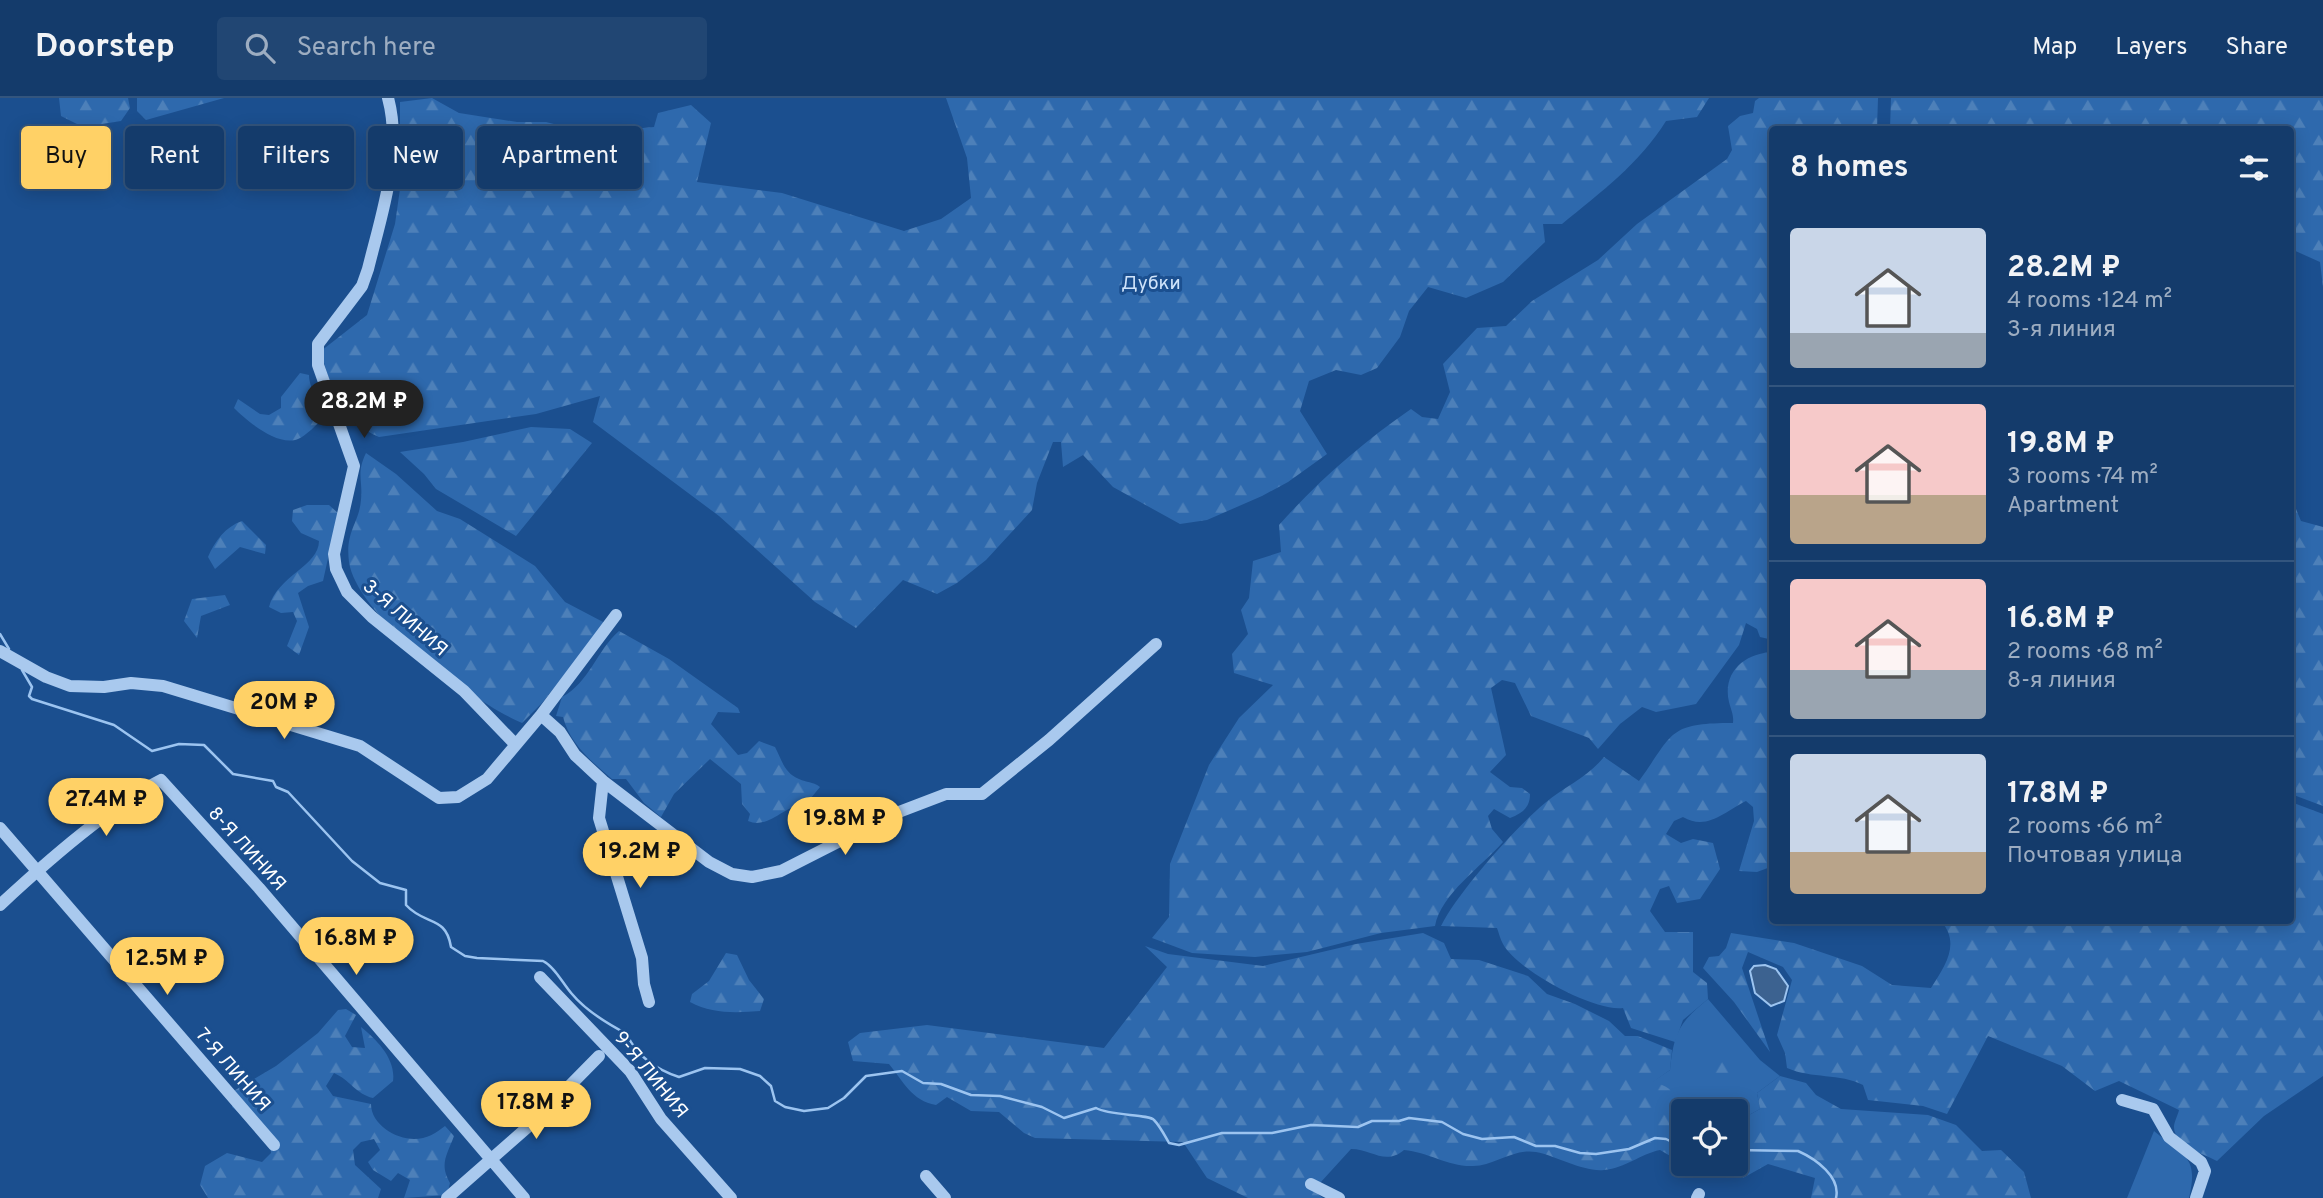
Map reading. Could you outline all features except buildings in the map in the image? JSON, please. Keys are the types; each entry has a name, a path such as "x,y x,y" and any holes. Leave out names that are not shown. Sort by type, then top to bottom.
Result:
{"street":[{"name":"3-Я ЛИНИЯ","path":"388,98 392,118 391,162 368,269 362,286 318,344 318,365 354,466 334,554 336,569 347,592 372,617 464,691 514,744"},
{"path":"10,656 70,686 104,687 131,683 163,686 360,746 439,797 458,797 487,779 541,715 616,615"},
{"path":"541,715 560,732 575,755 603,781 709,862 732,874 752,877 781,871 891,815 946,794 982,794 1049,740 1156,644"},
{"name":"8-Я ЛИНИЯ","path":"35,872 138,791 161,780 259,888 524,1198"},
{"path":"603,781 599,818 642,958 644,984 649,1002"},
{"name":"7-Я ЛИНИЯ","path":"0,828 35,872 274,1144"},
{"path":"0,905 35,872"},
{"name":"9-Я ЛИНИЯ","path":"540,977 630,1072 661,1119 731,1198"},
{"path":"447,1198 599,1056"},
{"path":"2122,1100 2153,1109 2169,1137 2201,1162 2205,1171 2196,1198"},
{"path":"926,1176 945,1198"},
{"path":"1311,1184 1339,1198"}],"green space":[{"path":"59,98 128,98 130,108 121,121 89,126 81,126 61,116"},
{"path":"137,98 224,98 146,120 137,111"},
{"name":"Дубки","path":"432,98 459,113 562,126 477,126 477,189 642,189 642,128 654,127 658,113 691,105 711,123 697,182 782,193 904,231 941,219 971,198 967,158 946,98 1709,98 1697,117 1666,121 1632,164 1562,224 1543,224 1545,242 1503,282 1466,298 1428,287 1409,311 1400,337 1377,368 1361,375 1336,370 1309,381 1300,411 1327,454 1288,482 1207,520 1180,524 1113,487 1083,455 1063,467 1061,442 1053,442 1037,483 1032,510 986,560 957,583 937,594 903,580 856,628 815,602 719,516 593,422 600,396 536,414 379,437 367,431 347,413 334,391 321,351 367,315 395,224 400,189 463,189 463,126 400,126 400,102"},
{"path":"1759,98 1878,98 1877,126 1769,126 1769,639 1760,637 1757,629 1746,623 1739,645 1696,704 1656,712 1642,707 1620,724 1598,749 1589,738 1531,716 1515,683 1502,680 1491,688 1506,755 1490,772 1510,787 1522,788 1530,794 1530,799 1524,809 1510,818 1494,809 1488,816 1492,829 1503,842 1453,892 1435,926 1381,933 1307,952 1255,957 1192,953 1152,938 1169,917 1170,864 1209,765 1239,718 1273,685 1234,673 1232,654 1248,634 1241,610 1249,598 1253,561 1281,552 1279,525 1341,463 1375,435 1411,409 1422,417 1438,419 1450,392 1443,364 1477,328 1506,326 1532,301 1598,260 1637,224 1727,159 1732,150 1728,126 1740,116 1753,113 1755,101"},
{"path":"1891,98 2323,98 2323,287 2320,262 2294,250 2294,126 1890,126"},
{"path":"300,373 309,375 323,418 298,439 272,436 234,408 238,399 260,414 269,415 281,408 281,397"},
{"path":"531,427 570,429 592,443 516,536 436,489 400,452 463,442"},
{"path":"366,453 396,474 437,511 460,519 535,566 565,602 605,623 542,703 522,723 475,697 420,655 394,631 357,584 348,551 360,508 361,472"},
{"path":"2294,504 2301,521 2323,527 2323,806 2294,795"},
{"path":"307,505 329,505 338,513 323,581 298,593 309,627 299,655 287,646 297,621 293,612 281,613 269,607 280,587 312,558 317,550 319,541 301,533 292,521 293,510"},
{"path":"242,521 266,545 265,554 240,547 215,569 208,557 214,545 221,535"},
{"path":"225,595 230,605 201,616 197,638 184,621 192,599"},
{"path":"619,631 669,659 738,708 740,713 718,712 711,724 738,755 747,753 759,741 775,747 790,773 820,787 806,804 791,808 770,820 756,823 748,821 750,814 742,804 741,784 710,759 674,794 661,817 644,803 626,779 612,779 596,766 576,744 563,717 556,716 562,697 586,675"},
{"path":"1769,652 1769,868 1757,872 1739,871 1754,821 1753,807 1746,801 1708,821 1692,821 1683,817 1674,821 1666,834 1681,843 1693,839 1713,843 1720,869 1700,899 1677,903 1669,886 1660,889 1650,911 1665,932 1693,932 1693,972 1707,983 1708,999 1683,1020 1675,1042 1631,1028 1623,1008 1594,1003 1539,977 1511,954 1502,942 1497,928 1441,926 1473,879 1518,828 1604,757 1639,781 1674,734 1695,725 1733,723 1728,691 1732,673 1745,660"},
{"path":"2294,803 2323,814 2323,1076 2264,1116 2217,1161 2179,1139 2174,1127 2179,1110 2119,1081 2095,1091 2062,1066 1988,1036 1947,1114 1923,1106 1868,1100 1863,1085 1854,1081 1806,1074 1787,1068 1785,1053 1777,1035 1792,980 1783,967 1748,952 1742,968 1770,1052 1734,1002 1703,968 1709,957 1719,956 1726,948 1731,933 1794,943 1862,966 1892,985 1931,988 1949,955 1950,938 1943,924 2294,924"},
{"path":"1423,933 1444,943 1451,959 1479,960 1528,976 1547,994 1609,1021 1625,1036 1638,1036 1672,1050 1670,1070 1653,1082 1671,1090 1677,1099 1671,1099 1671,1156 1660,1150 1619,1167 1596,1170 1528,1151 1481,1165 1464,1166 1404,1150 1397,1155 1384,1157 1351,1149 1320,1183 1318,1194 1323,1198 1248,1198 1207,1178 1183,1142 1035,1138 1024,1133 999,1112 971,1111 947,1097 936,1105 920,1099 889,1064 853,1061 848,1042 860,1033 927,1025 1104,1048 1167,967 1145,946 1168,954 1263,966 1356,944"},
{"path":"726,953 737,955 749,980 764,999 760,1011 715,1011 690,1002 692,994 709,981"},
{"path":"1708,999 1760,1060 1780,1076 1757,1093 1760,1109 1748,1116 1748,1099 1671,1099 1652,1082 1670,1070 1676,1037 1690,1015"},
{"path":"346,1009 356,1015 345,1036 352,1047 365,1048 361,1027 379,1044 388,1058 392,1065 393,1081 373,1098 334,1073 326,1086 333,1096 371,1104 380,1124 399,1136 423,1138 445,1126 454,1136 445,1165 450,1183 447,1195 404,1198 410,1180 398,1173 391,1181 373,1170 368,1162 380,1150 374,1139 361,1142 353,1150 355,1165 381,1189 378,1198 208,1198 200,1185 205,1166 227,1153 262,1162 271,1153 269,1138 232,1107 232,1092 276,1066 318,1033 338,1010"},
{"path":"1715,1049 1743,1073 1735,1082 1713,1077 1707,1066"},
{"path":"1780,1076 1806,1083 1816,1095 1841,1109 1928,1115 1956,1125 1982,1151 2001,1150 2024,1172 2031,1198 1811,1198 1815,1178 1768,1164 1748,1175 1748,1116 1760,1109 1757,1093"},
{"path":"2154,1131 2181,1152 2190,1165 2192,1184 2189,1198 2127,1198"}],"shaded area":[{"path":"1765,965 1776,969 1788,986 1784,1001 1771,1006 1755,993 1750,971 1754,966"}],"waterway":[{"path":"0,634 9,649"},
{"path":"22,670 32,687 29,696 32,699 114,725 152,751 179,744 204,745 233,774 273,781 276,787 288,792 352,861 380,883 406,890 406,905 413,912 440,925 445,930 451,947 465,956 477,958 543,961 584,1006 627,1034 635,1049 648,1061 679,1077 705,1068 740,1069 760,1076 771,1086 775,1101 785,1107 804,1111 828,1108 844,1098 866,1076 902,1071 923,1083 941,1084 971,1095 1000,1096 1042,1107 1064,1118 1096,1108 1151,1118 1169,1143 1179,1145 1222,1133 1272,1133 1311,1125 1358,1127 1372,1121 1399,1121 1409,1118 1442,1122 1463,1134 1482,1139 1514,1137 1536,1146 1555,1146 1580,1153 1596,1154 1629,1149 1655,1138 1671,1142"},
{"path":"1748,1150 1798,1151 1819,1164 1831,1176 1837,1190 1836,1198"}]}
